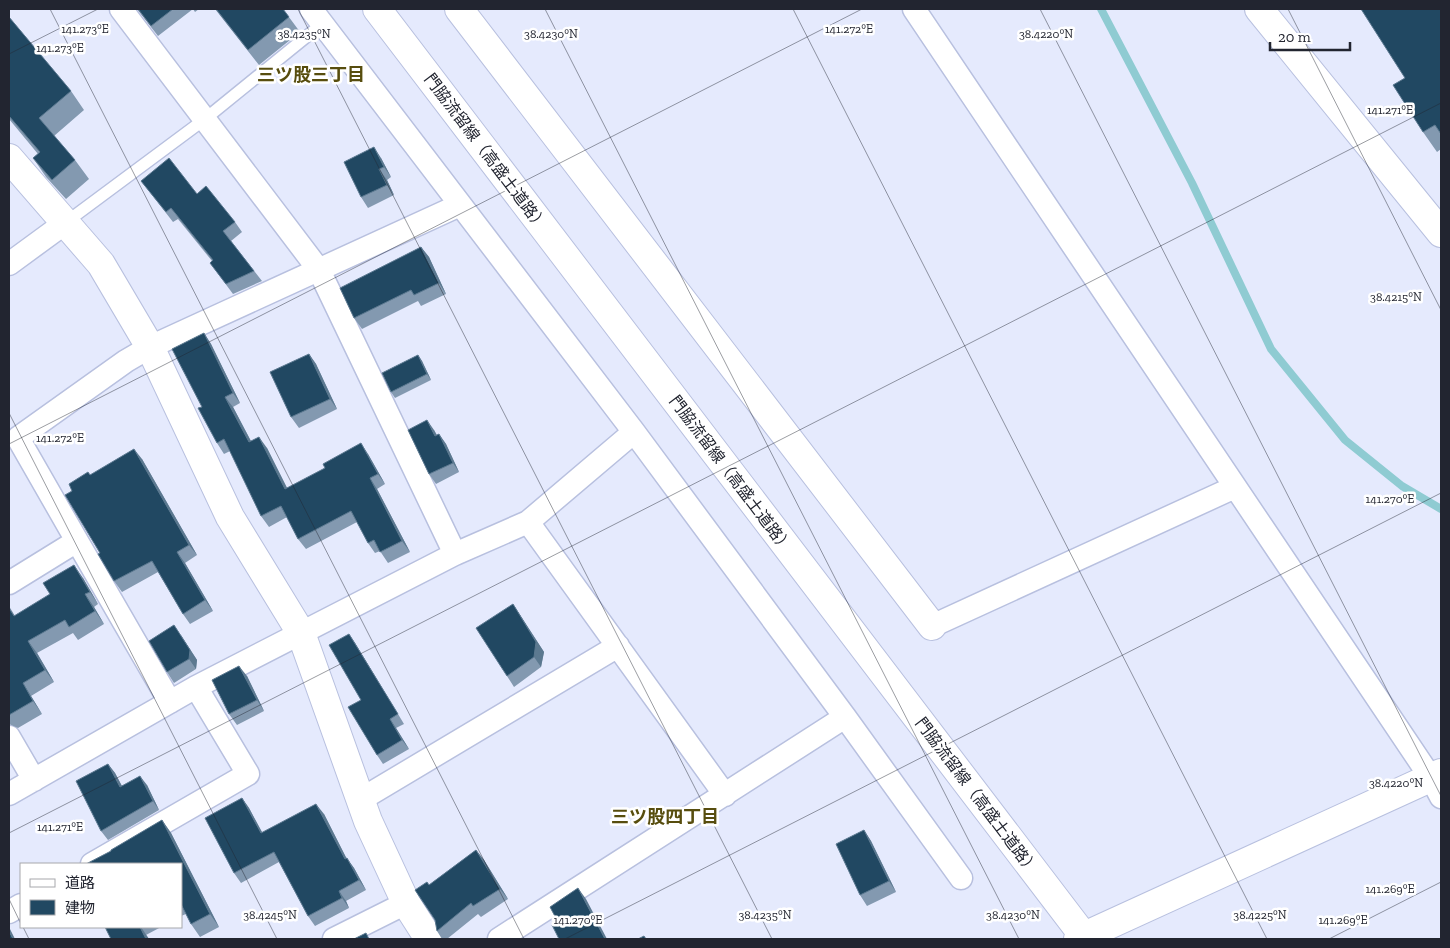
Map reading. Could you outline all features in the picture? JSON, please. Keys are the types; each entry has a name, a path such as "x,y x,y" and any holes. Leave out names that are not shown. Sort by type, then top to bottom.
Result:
{"street":[{"path":"121,9 319,270 455,554"},
{"name":"門脇流留線（高盛土道路）","path":"377,9 1082,938"},
{"path":"459,9 932,626 1235,487"},
{"path":"914,9 1235,487 1438,783 1082,938"},
{"path":"1259,9 1441,233"},
{"path":"316,17 634,432 845,717 961,878"},
{"path":"9,158 100,264 150,347 230,517 301,633 368,821 406,902 429,939"},
{"path":"170,702 77,541 13,441 126,361 150,347 460,205"},
{"path":"9,264 65,223"},
{"path":"9,794 196,687 455,554 528,522 634,432"},
{"path":"528,522 725,795"},
{"path":"9,583 77,541"},
{"path":"360,800 618,646"},
{"path":"94,863 248,774 196,687"},
{"path":"499,939 845,717"},
{"path":"9,737 34,780"},
{"path":"334,939 406,902"},
{"path":"9,912 20,906"}],"lane":[{"path":"65,223 205,119 316,17"}],"building":[{"path":"138,9 173,9 151,26"},
{"path":"216,9 283,9 289,17 248,50"},
{"path":"1361,9 1441,9 1441,134 1435,125 1423,132 1393,85 1405,78"},
{"path":"9,17 71,91 39,118 75,160 52,180 33,158 40,152 9,116"},
{"path":"374,147 384,167 379,169 387,185 361,197 344,162"},
{"path":"169,158 197,194 206,186 235,222 223,231 254,271 226,284 210,263 213,260 171,208 166,212 141,181"},
{"path":"421,247 439,283 414,295 411,290 354,318 340,288"},
{"path":"204,333 233,393 225,397 249,442 259,437 285,489 325,468 323,464 361,443 378,474 370,478 402,541 380,552 374,540 368,543 351,511 298,539 281,506 261,516 224,439 217,443 198,408 202,407 172,349"},
{"path":"309,354 330,399 291,417 270,372"},
{"path":"418,355 427,374 391,392 382,373"},
{"path":"427,420 435,436 439,434 453,463 429,474 408,430"},
{"path":"134,449 189,545 177,552 205,600 183,614 152,561 114,581 98,554 100,553 65,495 72,491 69,484 88,472 90,475"},
{"path":"74,565 90,592 85,594 95,611 69,627 65,620 28,641 45,670 23,683 33,701 9,715 9,608 14,616 50,594 43,583"},
{"path":"513,604 536,642 534,657 507,676 476,628"},
{"path":"174,625 190,650 189,659 167,672 149,641"},
{"path":"349,634 398,714 390,719 402,740 377,755 348,707 361,700 329,645"},
{"path":"239,666 257,700 229,714 212,680"},
{"path":"108,764 120,787 140,776 153,801 101,831 76,781"},
{"path":"242,798 261,833 316,804 345,859 347,858 359,880 339,891 342,898 308,916 274,852 234,873 205,818"},
{"path":"162,820 210,914 191,924 182,906 182,863 88,863"},
{"path":"864,830 889,881 860,895 836,844"},
{"path":"476,850 500,889 473,906 471,903 437,931 435,920 415,890 427,882 429,885"},
{"path":"578,888 605,939 559,939 552,925 558,922 550,907"},
{"path":"106,928 140,928 146,939 111,939"},
{"path":"9,931 13,939 9,939"},
{"path":"366,933 369,939 354,939"}],"waterway":[{"path":"1101,9 1192,183 1271,349 1345,440 1402,486 1441,509"}],"district":[{"name":"三ツ股三丁目","path":"311,75"},
{"name":"三ツ股四丁目","path":"665,817"}]}
